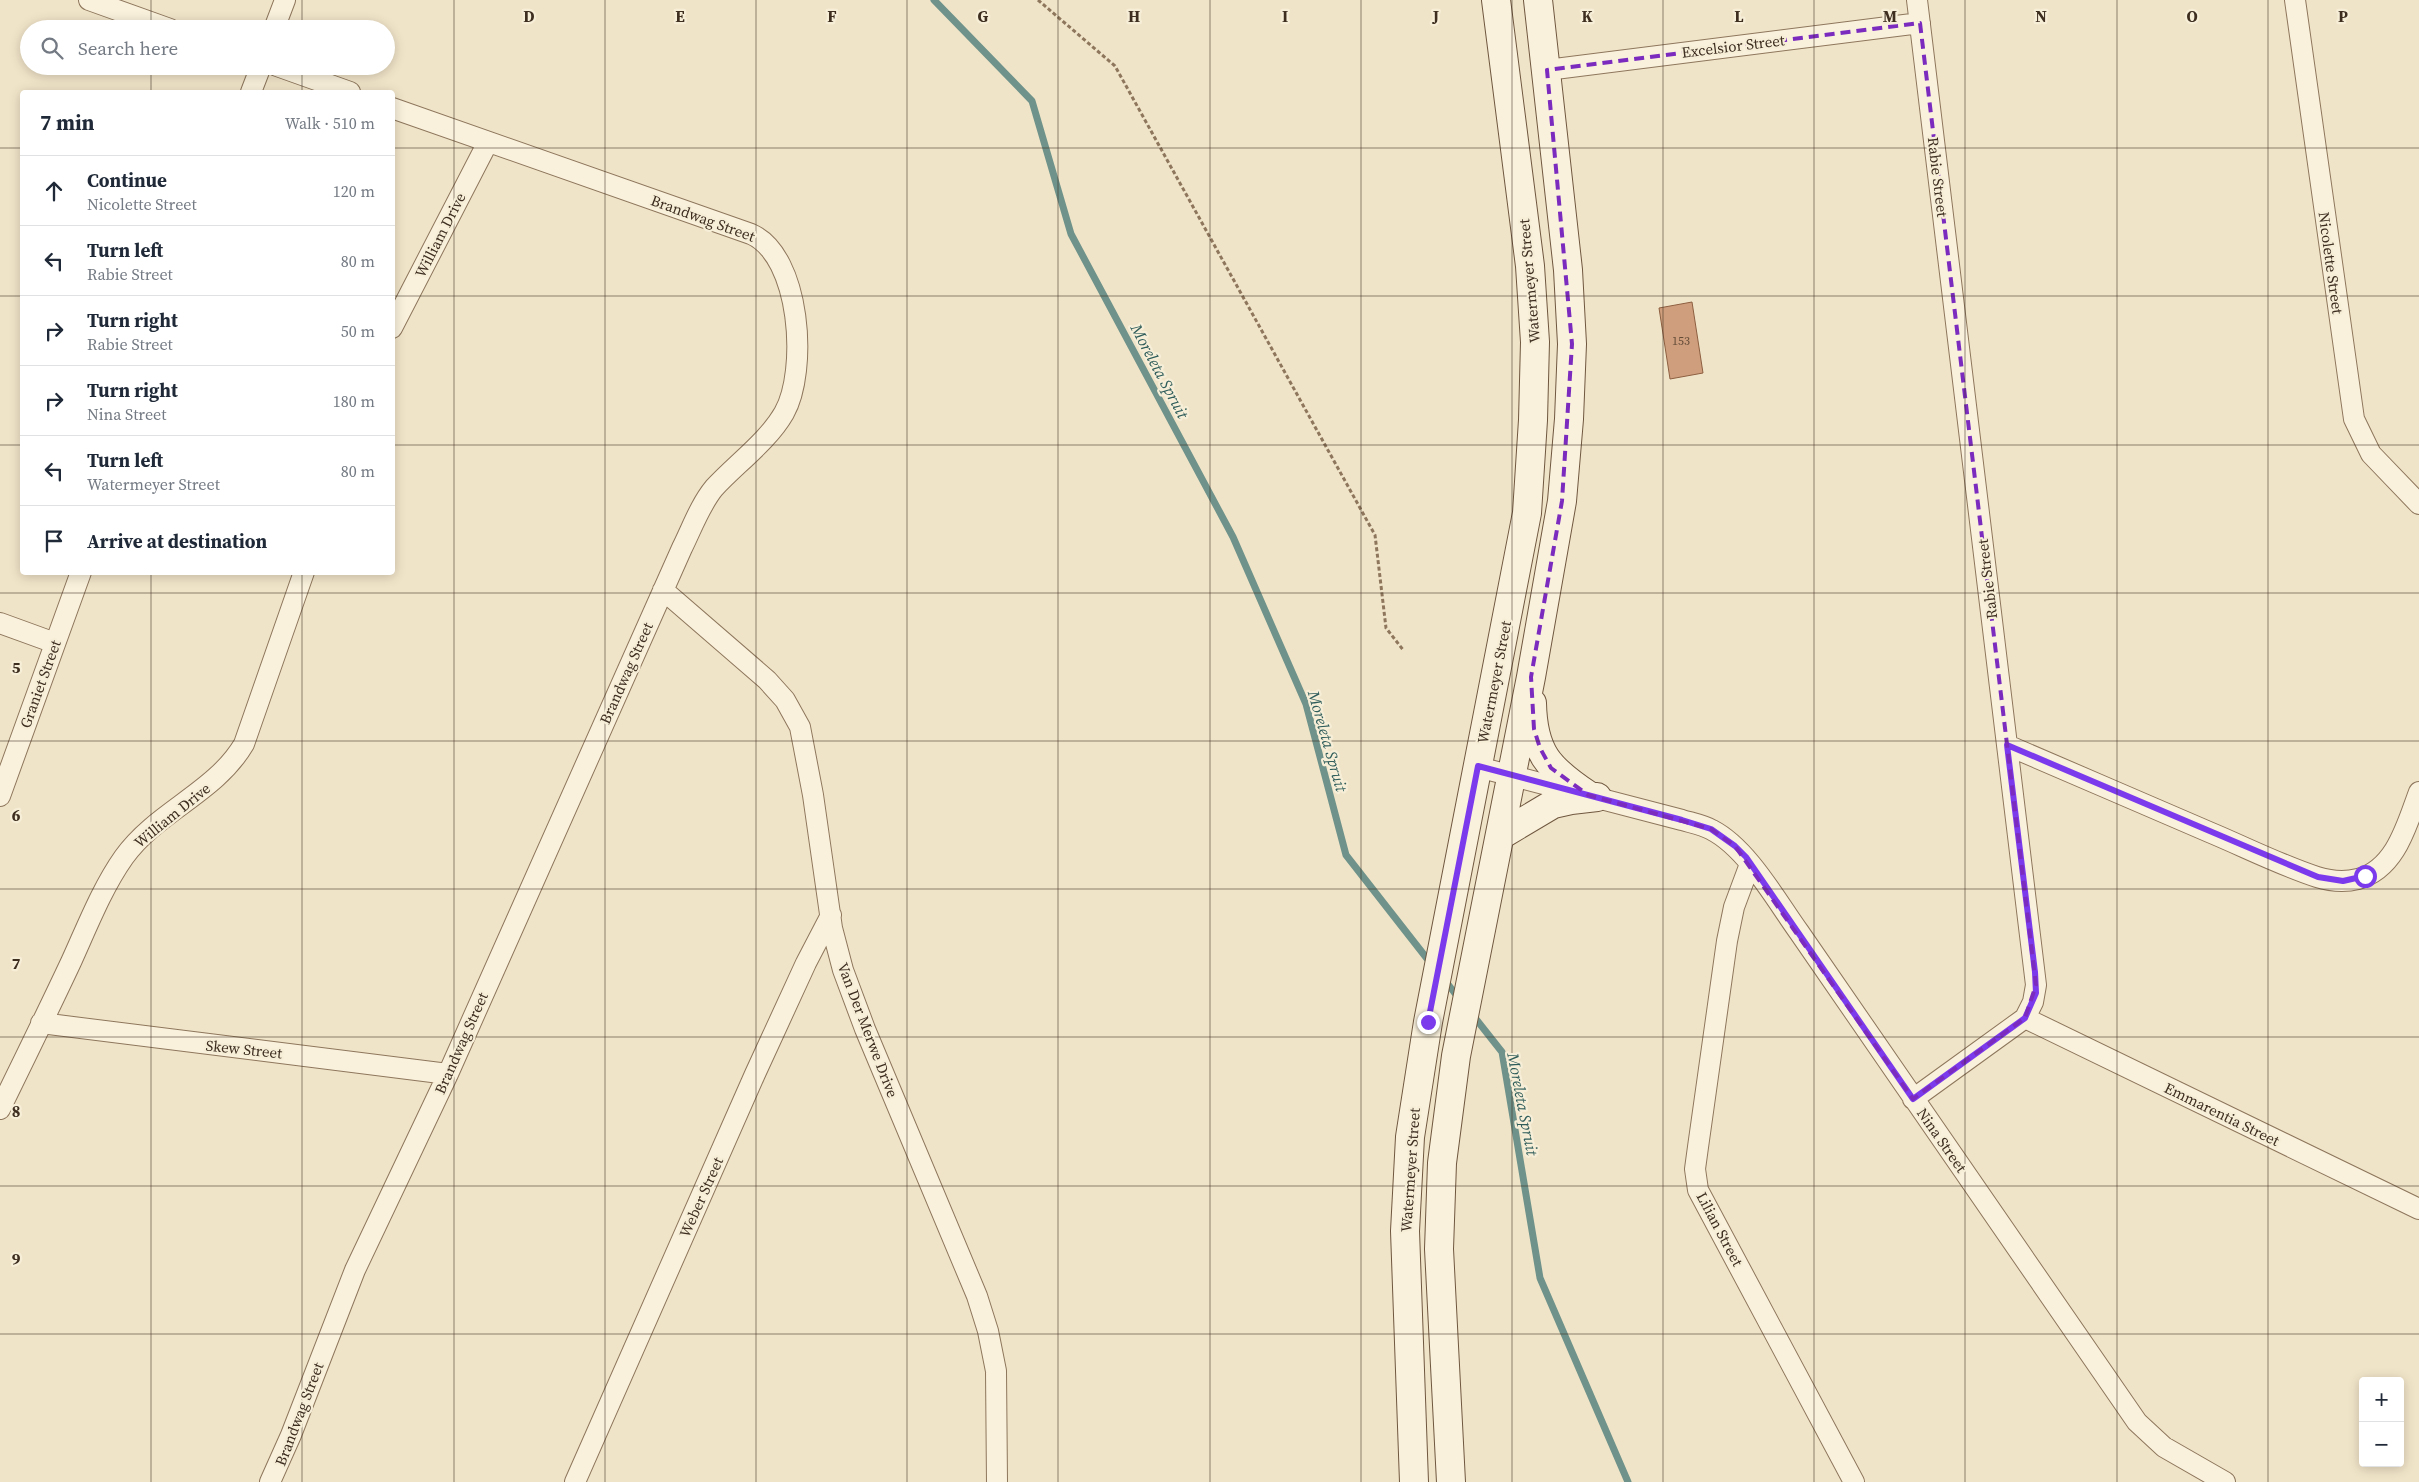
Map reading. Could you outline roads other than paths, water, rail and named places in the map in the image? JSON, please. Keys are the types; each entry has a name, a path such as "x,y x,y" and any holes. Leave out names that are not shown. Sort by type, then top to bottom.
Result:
{"main road":[{"name":"Watermeyer Street","path":"1414,1482 1405,1231 1410,1137 1428,1022 1452,907 1527,512 1534,391 1535,342 1530,266 1496,0"},
{"name":"Watermeyer Street","path":"1451,1482 1439,1249 1442,1163 1456,1056 1501,835 1562,501 1569,419 1572,344 1568,270 1538,0"},
{"path":"1531,677 1534,729 1540,748 1551,768 1593,796"},
{"path":"1501,835 1553,804 1593,796"}],"street":[{"path":"89,0 145,20"},
{"path":"277,20 285,0"},
{"name":"Rabie Street","path":"1918,0 2035,972 2036,993 2025,1018"},
{"name":"Nicolette Street","path":"2295,0 2354,418 2371,454 2419,504"},
{"name":"Excelsior Street","path":"1546,70 1920,23"},
{"path":"253,90 258,75"},
{"path":"302,75 344,90"},
{"name":"Brandwag Street","path":"270,1482 291,1435 355,1270 448,1074 663,590 705,502 714,489 772,429 786,409 796,365 796,320 793,298 784,270 765,241 751,234 395,109"},
{"name":"William Drive","path":"395,322 488,142"},
{"name":"Graniet Street","path":"0,796 79,575"},
{"name":"William Drive","path":"0,1109 123,858 141,836 211,784 228,767 244,744 303,575"},
{"name":"Van Der Merwe Drive","path":"663,590 705,624 767,680 793,713 800,727 806,750 835,944 853,1000 977,1296 988,1331 996,1371 997,1482"},
{"path":"0,623 55,643"},
{"path":"2007,745 2259,853 2318,877 2334,880 2358,879 2372,873 2388,859 2396,848 2419,792"},
{"name":"Nina Street","path":"1478,766 1711,829 1735,846 1750,864 2137,1422 2164,1447 2225,1482"},
{"name":"Lilian Street","path":"1750,864 1734,907 1727,941 1699,1138 1696,1181 1698,1190 1854,1482"},
{"name":"Weber Street","path":"575,1482 759,1066 806,963 831,915"},
{"path":"1913,1099 2025,1018"},
{"name":"Emmarentia Street","path":"2025,1018 2419,1209"},
{"name":"Skew Street","path":"41,1023 448,1074"}],"waterway":[{"name":"Moreleta Spruit","path":"934,0 1032,101 1071,234 1233,537 1306,704 1346,855 1432,965"},
{"name":"Moreleta Spruit","path":"1444,979 1460,1000"},
{"name":"Moreleta Spruit","path":"1472,1014 1502,1052 1540,1278 1628,1482"}]}
